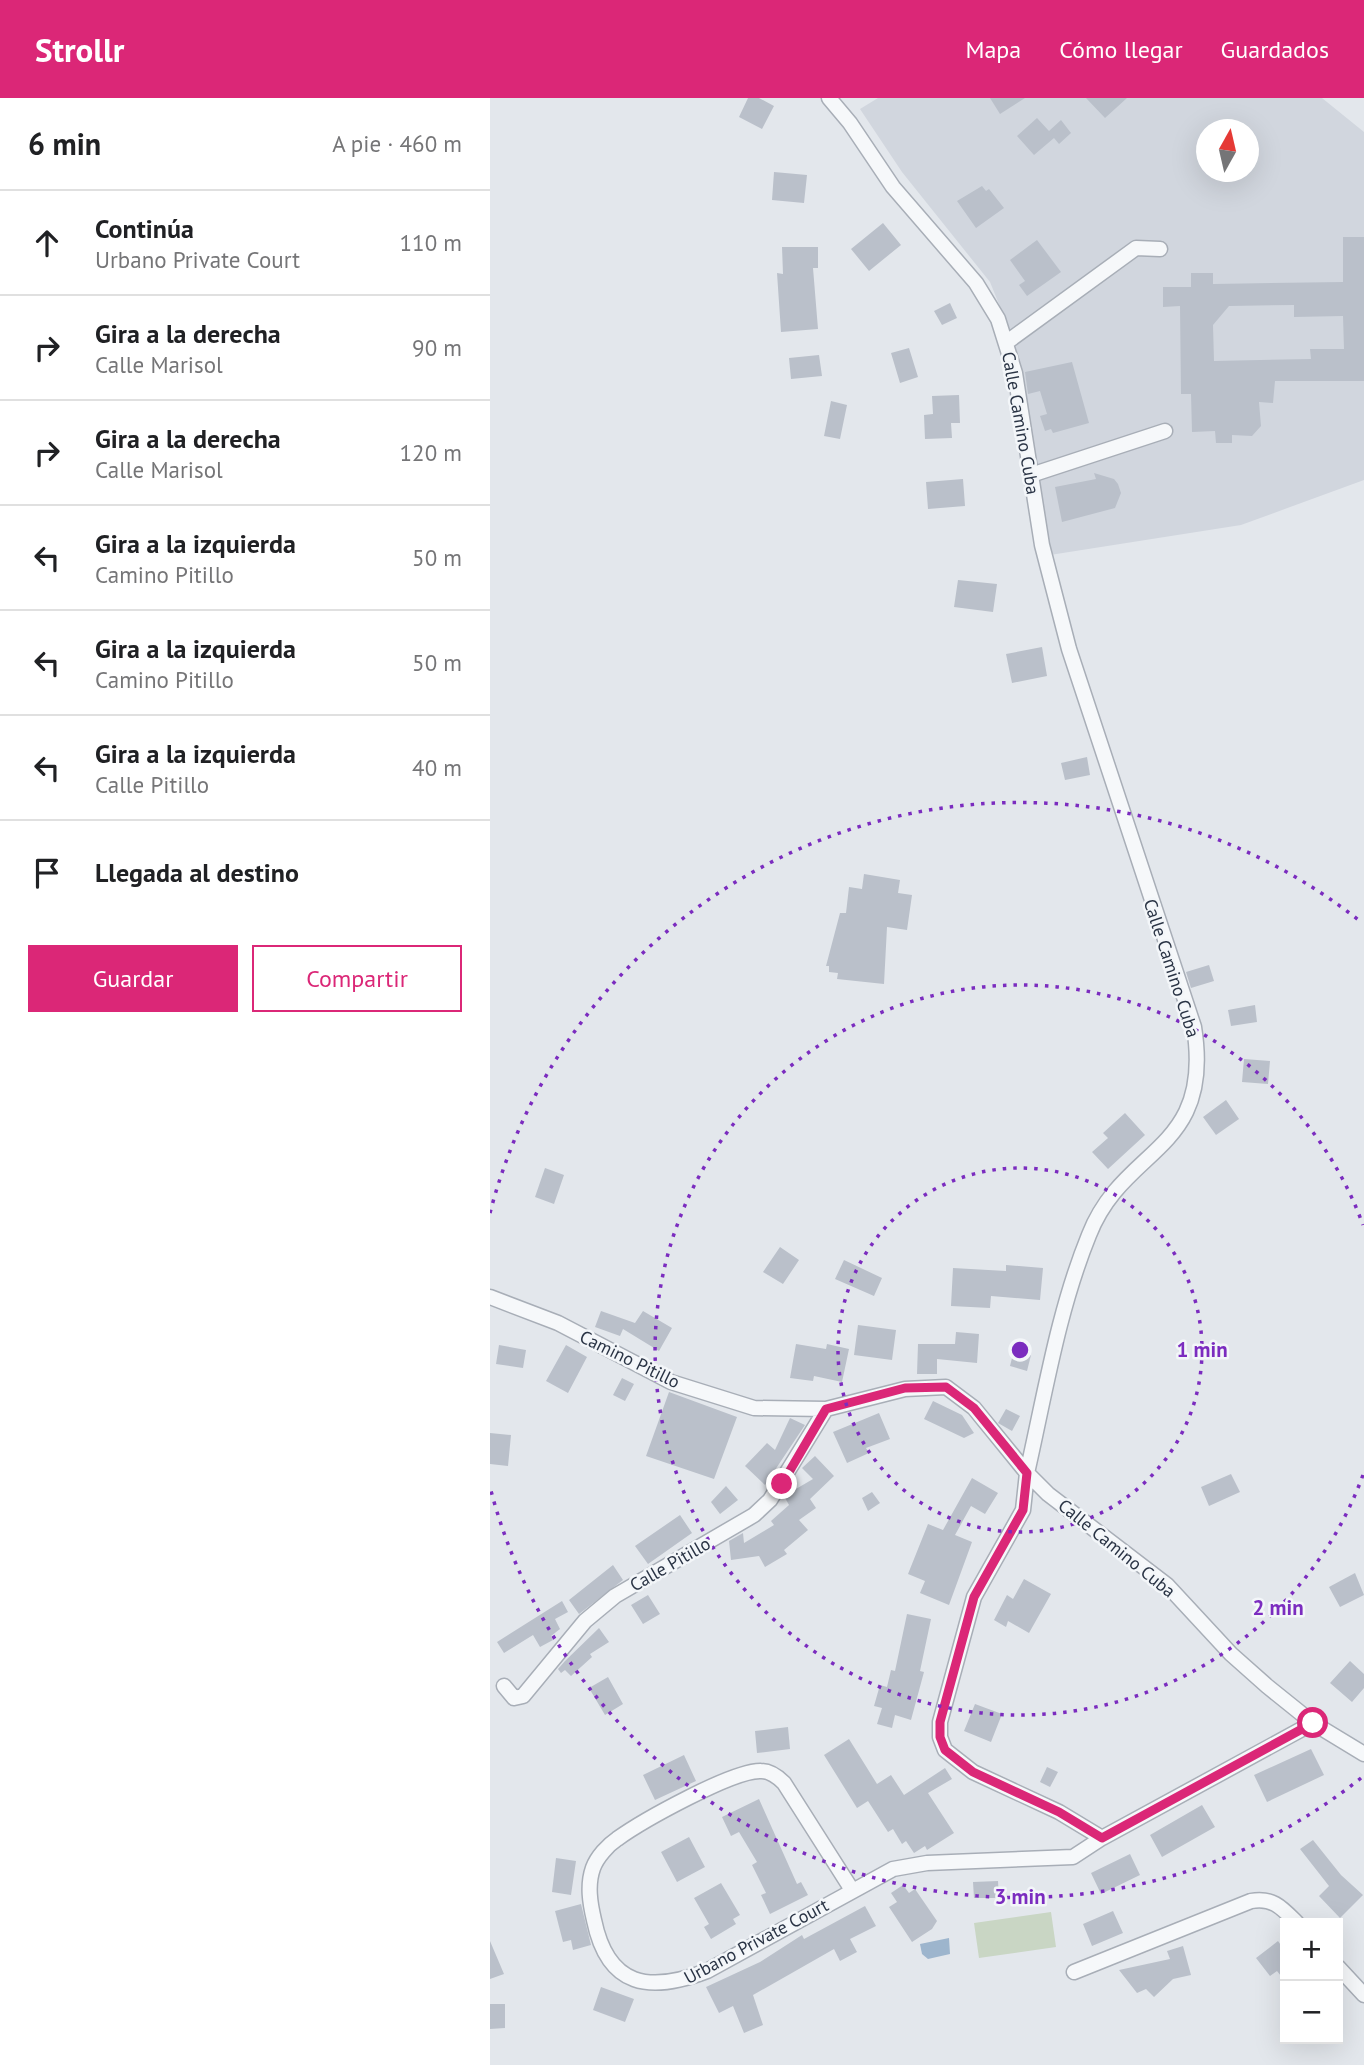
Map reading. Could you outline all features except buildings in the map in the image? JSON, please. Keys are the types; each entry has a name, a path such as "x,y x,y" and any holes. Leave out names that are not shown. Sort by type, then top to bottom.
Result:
{"street":[{"name":"Calle Camino Cuba","path":"829,98 850,123 893,187 976,283 998,319 1007,342 1016,373 1042,545 1069,649 1194,1027 1198,1050 1196,1082 1189,1110 1172,1136 1098,1214 1088,1236 1067,1302 1027,1473 1048,1494 1167,1585 1231,1654 1313,1723 1364,1754"},
{"path":"1007,342 1136,248 1160,248"},
{"path":"1031,475 1165,431"},
{"name":"Camino Pitillo","path":"490,1297 558,1323 671,1382 754,1408 826,1409 905,1388 946,1387 974,1408 1027,1473"},
{"name":"Calle Pitillo","path":"504,1686 514,1699 523,1696 585,1621 615,1596 754,1516 782,1484 826,1409"},
{"path":"1027,1473 1023,1510 974,1597 940,1722 940,1737 945,1750 973,1772 1059,1812 1102,1838"},
{"name":"Urbano Private Court","path":"852,1890 784,1783 777,1776 760,1771 710,1788 614,1840 594,1867 590,1899 596,1931 615,1967 642,1981 662,1985 707,1971 879,1875 908,1866 1073,1857 1102,1838 1313,1723"},
{"path":"1074,1972 1251,1901 1269,1900 1279,1905 1292,1918"},
{"path":"1343,1972 1364,1995"}],"shaded area":[{"path":"878,98 1322,98 1364,132 1364,480 1241,525 1050,555 1005,319 990,282 902,172 860,109"}],"green space":[{"path":"1051,1912 1056,1947 979,1958 974,1923"}],"water":[{"path":"949,1938 950,1954 928,1959 922,1954 920,1944"}],"route":[{"path":"782,1484 826,1409 905,1388 946,1387 974,1408 1027,1473 1023,1510 988,1567 974,1597 940,1722 940,1737 945,1750 973,1772 1059,1812 1102,1838 1313,1723"}]}
